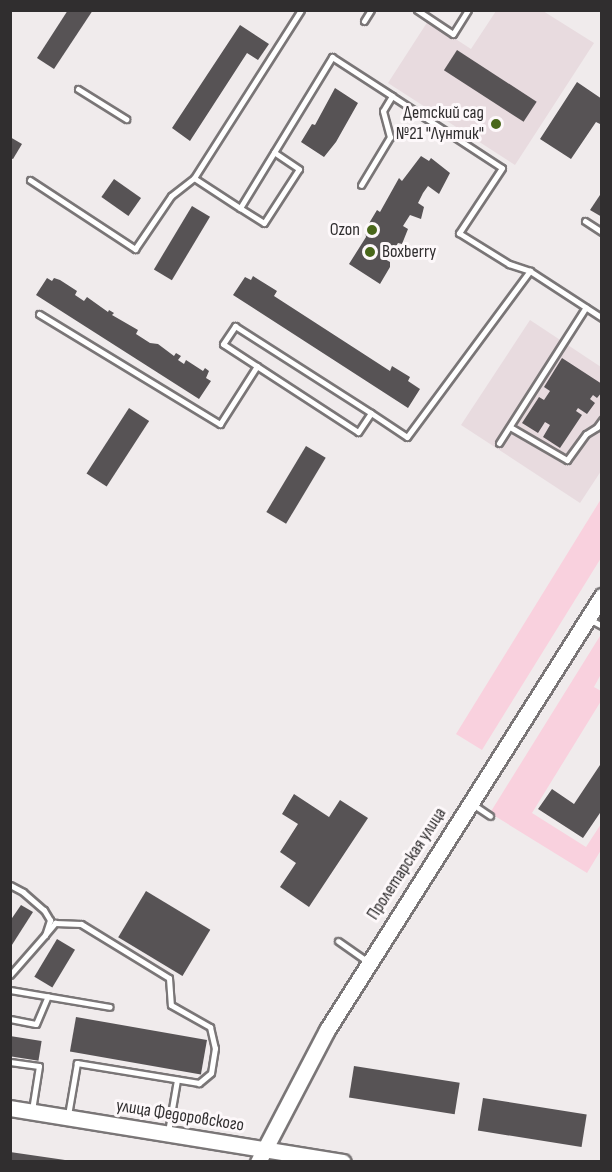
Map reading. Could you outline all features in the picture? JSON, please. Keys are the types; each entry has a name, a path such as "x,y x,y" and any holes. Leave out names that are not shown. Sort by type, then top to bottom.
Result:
{"street":[{"name":"Пролетарская улица","path":"262,1155 307,1065 368,962 602,596"},
{"name":"улица Федоровского","path":"10,1108 168,1133 262,1155 344,1161"}],"lane":[{"path":"30,180 135,249 171,196 194,178 301,10"},
{"path":"364,21 371,10"},
{"path":"417,10 453,34 468,10"},
{"path":"240,208 332,57 502,168 459,234 509,264 530,272 602,318"},
{"path":"78,89 126,119"},
{"path":"361,184 390,137 383,111 392,96"},
{"path":"194,178 264,223 299,169 274,152"},
{"path":"585,221 602,232"},
{"path":"371,413 358,432 223,344 235,326 407,436 530,272"},
{"path":"499,443 586,308"},
{"path":"39,314 220,424 257,366"},
{"path":"510,426 567,460 586,434 597,428 602,420"},
{"path":"587,618 602,626"},
{"path":"470,802 490,816"},
{"path":"10,885 23,892 44,910 50,920 45,936"},
{"path":"10,975 55,923 81,924 169,978 171,1005 210,1027 215,1048 211,1073 207,1079 199,1083 77,1063 68,1117"},
{"path":"338,941 368,962"},
{"path":"10,990 110,1007"},
{"path":"10,1019 36,1024 48,996"},
{"path":"10,1062 39,1066 31,1111"},
{"path":"168,1133 177,1080"}],"shaded area":[{"name":"Детский сад №21 \"Лунтик\"","path":"496,11 543,11 594,43 515,165 388,83 428,21 471,49"},
{"path":"530,320 601,367 601,471 580,503 461,425"},
{"path":"601,499 601,558 482,750 456,734"},
{"path":"600,636 601,674 594,687 601,691 601,701 532,813 586,847 601,824 601,850 587,873 490,813"}],"building":[{"path":"68,10 93,10 54,69 37,58"},
{"path":"240,25 269,44 258,60 247,53 190,141 172,128"},
{"path":"457,50 537,102 524,122 444,70"},
{"path":"577,82 602,99 602,125 596,122 571,159 540,139"},
{"path":"335,88 358,103 336,142 324,157 301,142 312,124 315,125"},
{"path":"10,137 22,144 13,159 10,158"},
{"path":"421,156 429,161 431,158 450,173 439,194 428,186 423,193 418,203 424,207 421,219 410,215 403,226 408,229 402,244 398,243 395,248 391,246 383,258 390,262 390,267 380,284 349,264 366,237 365,230 377,210 380,212 399,178 402,181"},
{"path":"114,179 141,198 128,216 101,197"},
{"path":"602,192 602,217 590,210"},
{"path":"192,206 210,217 172,280 154,269"},
{"path":"253,276 277,291 274,296 390,371 392,366 410,377 408,381 420,389 408,408 233,295 245,277 251,280"},
{"path":"47,278 52,281 54,278 60,280 77,291 75,295 84,301 87,297 108,312 109,310 114,313 112,315 138,330 136,334 150,343 158,344 174,356 176,353 181,356 178,360 184,364 186,360 203,371 205,368 209,371 206,378 211,381 199,399 36,295"},
{"path":"562,358 602,384 602,392 597,398 593,395 590,399 595,403 587,414 578,408 576,411 582,415 560,448 543,437 550,425 545,422 538,433 522,423 539,397 544,400 550,391 544,387"},
{"path":"129,408 149,421 107,486 87,473"},
{"path":"306,446 326,458 286,524 266,512"},
{"path":"602,762 602,810 583,838 538,809 552,789 574,804"},
{"path":"294,794 329,817 340,800 368,818 309,907 280,887 296,863 280,852 298,824 282,814"},
{"path":"146,891 210,930 182,976 118,937"},
{"path":"21,905 33,912 10,948 10,921"},
{"path":"57,939 75,950 52,988 34,977"},
{"path":"76,1017 207,1040 201,1075 70,1051"},
{"path":"10,1036 42,1041 38,1061 10,1056"},
{"path":"354,1066 460,1083 455,1114 349,1098"},
{"path":"483,1098 587,1114 582,1147 478,1131"},
{"path":"10,1152 65,1160 65,1162 10,1162"}],"place":[{"name":"Детский сад №21 \"Лунтик\"","path":"496,124"},
{"name":"Ozon","path":"372,230"},
{"name":"Boxberry","path":"370,252"}]}
